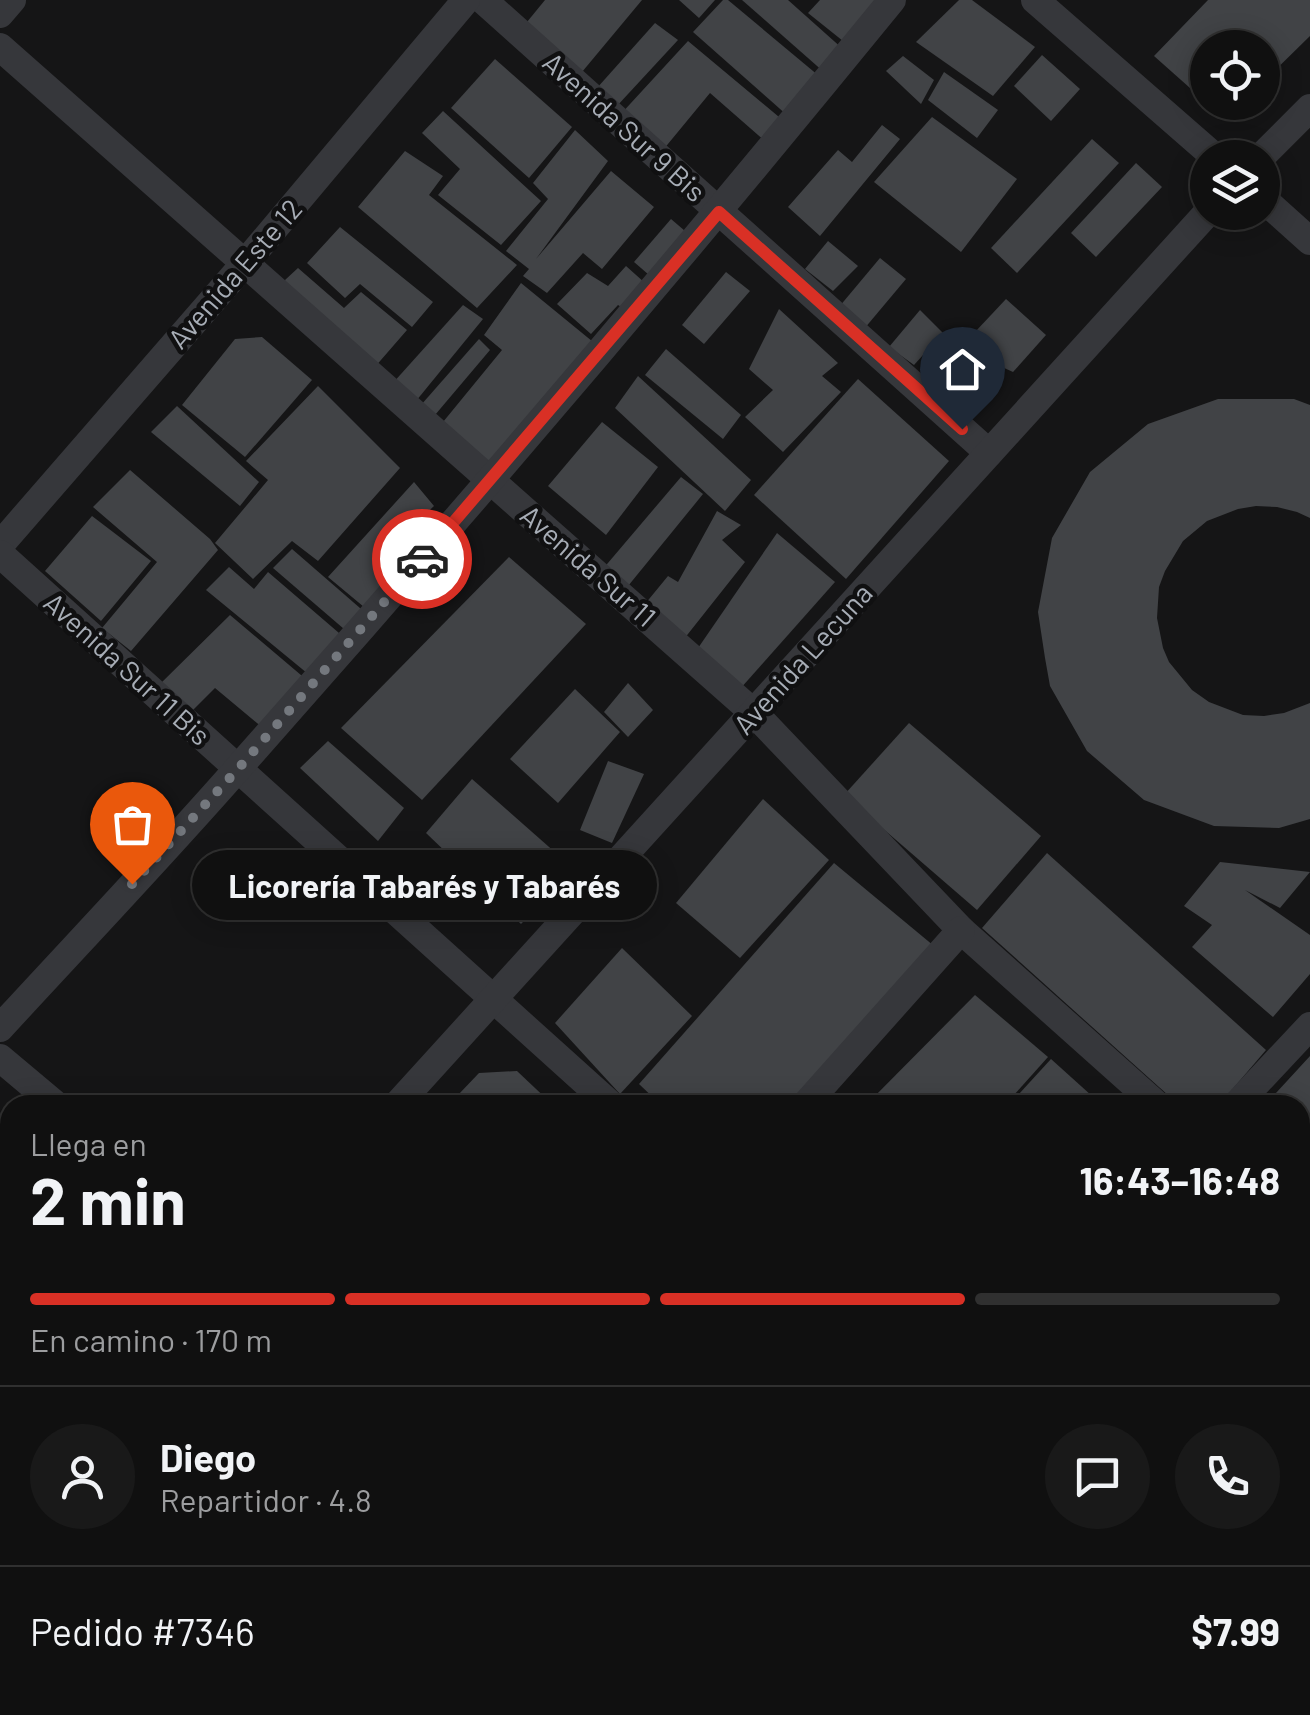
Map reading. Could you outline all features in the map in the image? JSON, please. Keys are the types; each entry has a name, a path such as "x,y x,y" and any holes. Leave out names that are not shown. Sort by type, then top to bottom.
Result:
{"street":[{"path":"0,14 12,0"},
{"name":"Avenida Este 12","path":"0,546 466,0"},
{"name":"Avenida Sur 9 Bis","path":"483,0 989,453"},
{"path":"0,1028 238,769 490,480 719,212 892,0"},
{"path":"1036,0 1195,140"},
{"name":"Avenida Sur 11","path":"0,46 755,714 962,930 1146,1095"},
{"path":"1278,140 1310,108"},
{"path":"1280,214 1310,240"},
{"name":"Avenida Lecuna","path":"406,1095 1192,230"},
{"name":"Avenida Sur 11 Bis","path":"0,554 599,1095"},
{"path":"814,1095 962,930"},
{"path":"1245,1095 1310,1026"},
{"path":"0,1058 44,1095"}],"building":[{"path":"545,0 642,0 582,72 527,22"},
{"path":"679,0 715,0 699,18"},
{"path":"723,0 728,0 819,76 788,116 693,32"},
{"path":"742,0 788,0 844,50 825,73"},
{"path":"820,0 883,0 848,45 808,13"},
{"path":"959,0 972,0 1035,47 993,96 916,42"},
{"path":"1208,0 1310,0 1310,36 1280,65 1280,30 1190,30 1190,88 1154,56"},
{"path":"655,23 678,40 616,107 597,88"},
{"path":"688,41 785,122 766,142 710,93 663,150 619,116"},
{"path":"1042,55 1080,89 1051,121 1014,86"},
{"path":"903,56 934,80 921,104 886,71"},
{"path":"495,59 572,127 529,178 451,108"},
{"path":"944,72 998,110 977,138 928,100"},
{"path":"443,111 541,201 501,245 438,195 460,169 422,133"},
{"path":"932,117 1017,179 961,252 874,182"},
{"path":"882,125 900,139 820,236 788,207 838,150 852,162"},
{"path":"575,130 608,161 536,259 611,171 654,207 602,269 583,253 547,293 523,276 529,269 506,251 548,199 533,183"},
{"path":"1092,139 1119,163 1017,273 991,248"},
{"path":"405,151 443,176 429,195 517,265 477,308 358,207"},
{"path":"1136,163 1162,187 1096,257 1071,233"},
{"path":"671,219 692,237 656,281 634,262"},
{"path":"340,227 433,302 412,327 360,284 345,298 307,263"},
{"path":"828,241 858,266 833,291 805,269"},
{"path":"880,258 906,279 864,329 839,307"},
{"path":"626,266 645,283 628,311 618,305 591,334 557,304 587,273 608,286"},
{"path":"298,268 344,308 361,292 407,330 374,368 287,291 285,280"},
{"path":"726,272 750,291 704,344 682,325"},
{"path":"521,283 598,346 491,468 443,422 502,350 484,335"},
{"path":"1006,299 1046,335 1013,372 960,348"},
{"path":"463,305 483,319 416,401 392,384"},
{"path":"779,309 838,363 822,376 841,392 783,452 745,417 773,390 749,369"},
{"path":"920,310 943,333 914,365 889,347"},
{"path":"262,337 312,380 245,457 182,405 235,339"},
{"path":"479,339 490,350 435,415 421,405"},
{"path":"666,349 741,415 723,439 645,375"},
{"path":"638,376 751,480 725,511 615,408"},
{"path":"858,379 949,461 846,579 754,495"},
{"path":"318,386 400,468 318,561 292,541 253,579 215,543 268,480 246,461"},
{"path":"1218,399 1294,399 1310,405 1310,518 1277,507 1256,506 1207,521 1183,541 1165,571 1159,587 1157,618 1169,662 1192,690 1209,702 1243,715 1264,716 1310,703 1310,819 1279,828 1214,826 1144,800 1087,751 1050,686 1038,612 1052,538 1090,472 1148,424"},
{"path":"177,406 259,482 240,506 151,432"},
{"path":"602,422 658,467 606,535 548,486"},
{"path":"130,470 218,550 131,651 102,628 157,562 93,507"},
{"path":"681,477 703,494 624,591 602,570"},
{"path":"414,482 434,506 383,555 402,572 370,612 328,577"},
{"path":"717,511 741,525 722,540 745,562 684,639 645,604 668,576 678,582"},
{"path":"92,516 151,561 101,621 45,571"},
{"path":"777,533 835,582 740,689 696,651"},
{"path":"292,549 368,615 351,635 273,568"},
{"path":"509,557 586,624 422,800 341,728"},
{"path":"229,567 254,589 268,572 346,639 313,678 206,590"},
{"path":"230,615 308,681 263,728 215,688 191,712 159,685"},
{"path":"628,683 653,710 628,737 604,712"},
{"path":"575,689 620,732 558,803 510,759"},
{"path":"909,723 1041,836 977,910 844,795"},
{"path":"328,741 404,808 378,841 300,768"},
{"path":"608,761 644,774 612,843 580,830"},
{"path":"472,779 574,869 521,924 426,833"},
{"path":"763,799 829,860 740,958 676,903"},
{"path":"1047,853 1266,1050 1228,1095 1168,1095 982,928"},
{"path":"1220,862 1310,872 1280,908 1245,890 1310,935 1310,974 1273,1017 1192,947 1212,925 1184,906"},
{"path":"834,863 934,946 802,1095 651,1095 639,1084"},
{"path":"622,948 692,1016 620,1094 555,1023"},
{"path":"975,995 1048,1057 1014,1095 876,1095"},
{"path":"1310,1056 1310,1095 1274,1095"},
{"path":"1051,1059 1091,1095 1018,1095"},
{"path":"517,1071 542,1095 458,1095 479,1073"}],"way so far":[{"path":"132,884 422,559"}],"place":[{"name":"Licorería Tabarés y Tabarés","path":"132,884"}],"route":[{"path":"422,559 719,212 962,429"}]}
